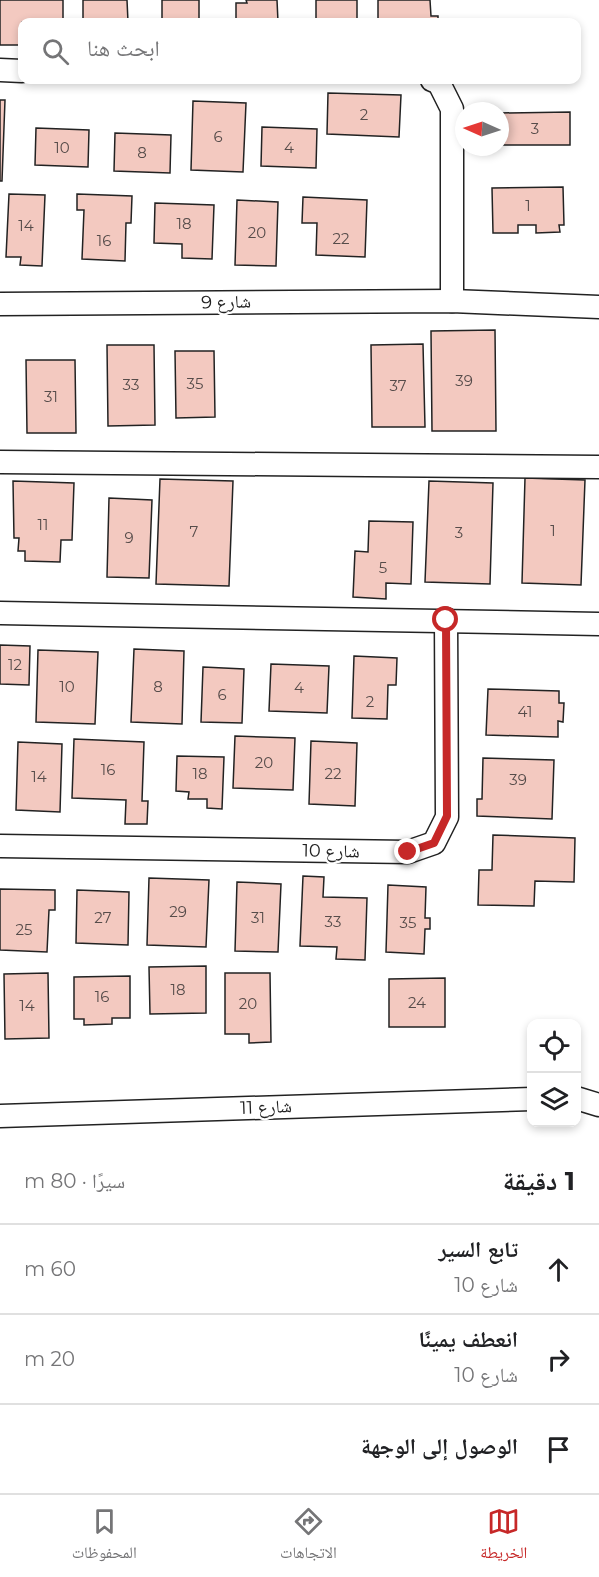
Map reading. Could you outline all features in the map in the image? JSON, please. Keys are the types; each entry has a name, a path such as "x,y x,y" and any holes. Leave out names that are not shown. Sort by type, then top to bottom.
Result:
{"street":[{"path":"0,70 18,70"},
{"path":"440,84 452,109 452,301"},
{"name":"شارع 9","path":"0,304 452,301 599,308"},
{"path":"0,462 599,467"},
{"path":"0,613 599,624"},
{"name":"شارع 10","path":"0,846 408,852 434,843 447,816 446,620"},
{"path":"584,1100 599,1087"},
{"name":"شارع 11","path":"0,1116 527,1099"}],"building":[{"path":"0,0 63,0 63,18 18,18 18,45 0,45"},
{"path":"83,0 127,0 128,18 83,18"},
{"path":"162,0 199,0 199,18 162,18"},
{"path":"246,0 277,0 278,18 236,18 236,3 247,3"},
{"path":"316,0 357,0 357,18 316,18"},
{"path":"378,0 430,0 431,16 438,16 438,18 378,18"},
{"path":"328,93 401,95 399,137 327,134"},
{"path":"0,100 5,100 2,181 0,181"},
{"path":"193,101 246,103 243,172 191,170"},
{"path":"570,112 570,145 509,145 509,113"},
{"path":"262,127 317,129 316,168 261,166"},
{"path":"36,128 89,130 88,167 35,165"},
{"path":"115,133 171,135 170,173 114,171"},
{"path":"563,187 564,225 559,225 560,232 536,233 536,225 518,225 518,233 493,233 492,188"},
{"path":"9,194 45,195 42,266 20,265 21,257 6,257"},
{"path":"77,194 132,196 131,223 126,223 125,261 82,259 84,210 77,210"},
{"path":"303,197 367,200 365,257 316,255 317,223 302,223"},
{"path":"237,200 278,202 276,266 235,265"},
{"path":"155,203 214,205 212,259 182,258 182,244 154,243"},
{"path":"495,330 496,431 432,431 431,331"},
{"path":"423,344 425,427 372,427 371,345"},
{"path":"107,345 154,345 155,425 108,426"},
{"path":"175,351 214,351 215,417 176,418"},
{"path":"26,360 75,360 76,433 27,433"},
{"path":"525,478 585,480 581,585 522,583"},
{"path":"160,479 233,481 229,586 156,584"},
{"path":"13,481 74,483 72,540 61,540 60,562 25,561 25,551 18,551 19,538 14,538"},
{"path":"429,481 493,483 490,584 425,582"},
{"path":"109,498 152,500 149,578 107,577"},
{"path":"369,521 413,522 411,584 386,583 386,599 353,597 355,551 368,552"},
{"path":"0,645 30,646 29,685 0,684"},
{"path":"134,649 184,651 182,724 131,722"},
{"path":"38,650 98,652 95,724 36,722"},
{"path":"354,656 397,658 396,685 388,685 387,719 352,718"},
{"path":"271,664 329,666 327,713 269,711"},
{"path":"203,667 244,669 242,723 201,722"},
{"path":"488,689 559,691 559,703 564,703 563,722 558,721 558,737 486,735"},
{"path":"235,736 295,738 293,790 233,788"},
{"path":"74,739 144,742 142,801 148,801 147,824 125,824 126,800 72,798"},
{"path":"311,741 357,743 355,806 309,804"},
{"path":"18,742 62,744 60,812 16,810"},
{"path":"177,756 224,757 222,809 207,808 207,799 188,799 189,792 176,791"},
{"path":"483,758 554,760 552,819 477,816 477,799 482,799"},
{"path":"493,835 575,838 574,882 535,881 534,906 478,905 479,870 492,870"},
{"path":"303,876 324,877 323,897 367,898 365,960 336,959 337,947 300,946"},
{"path":"149,878 209,880 206,947 147,945"},
{"path":"237,882 281,884 278,952 235,951"},
{"path":"388,885 426,887 425,918 430,918 430,929 425,929 424,954 386,952"},
{"path":"0,889 55,890 55,910 49,910 47,952 0,950"},
{"path":"77,890 129,892 128,945 76,943"},
{"path":"206,966 206,1013 150,1014 149,967"},
{"path":"48,973 49,1038 5,1039 4,974"},
{"path":"225,973 270,973 271,1042 249,1043 249,1034 225,1034"},
{"path":"130,976 130,1018 112,1018 112,1024 84,1025 84,1019 74,1019 74,977"},
{"path":"445,978 445,1027 389,1027 389,979"}],"route":[{"path":"408,852 434,843 447,816 446,620"}]}
